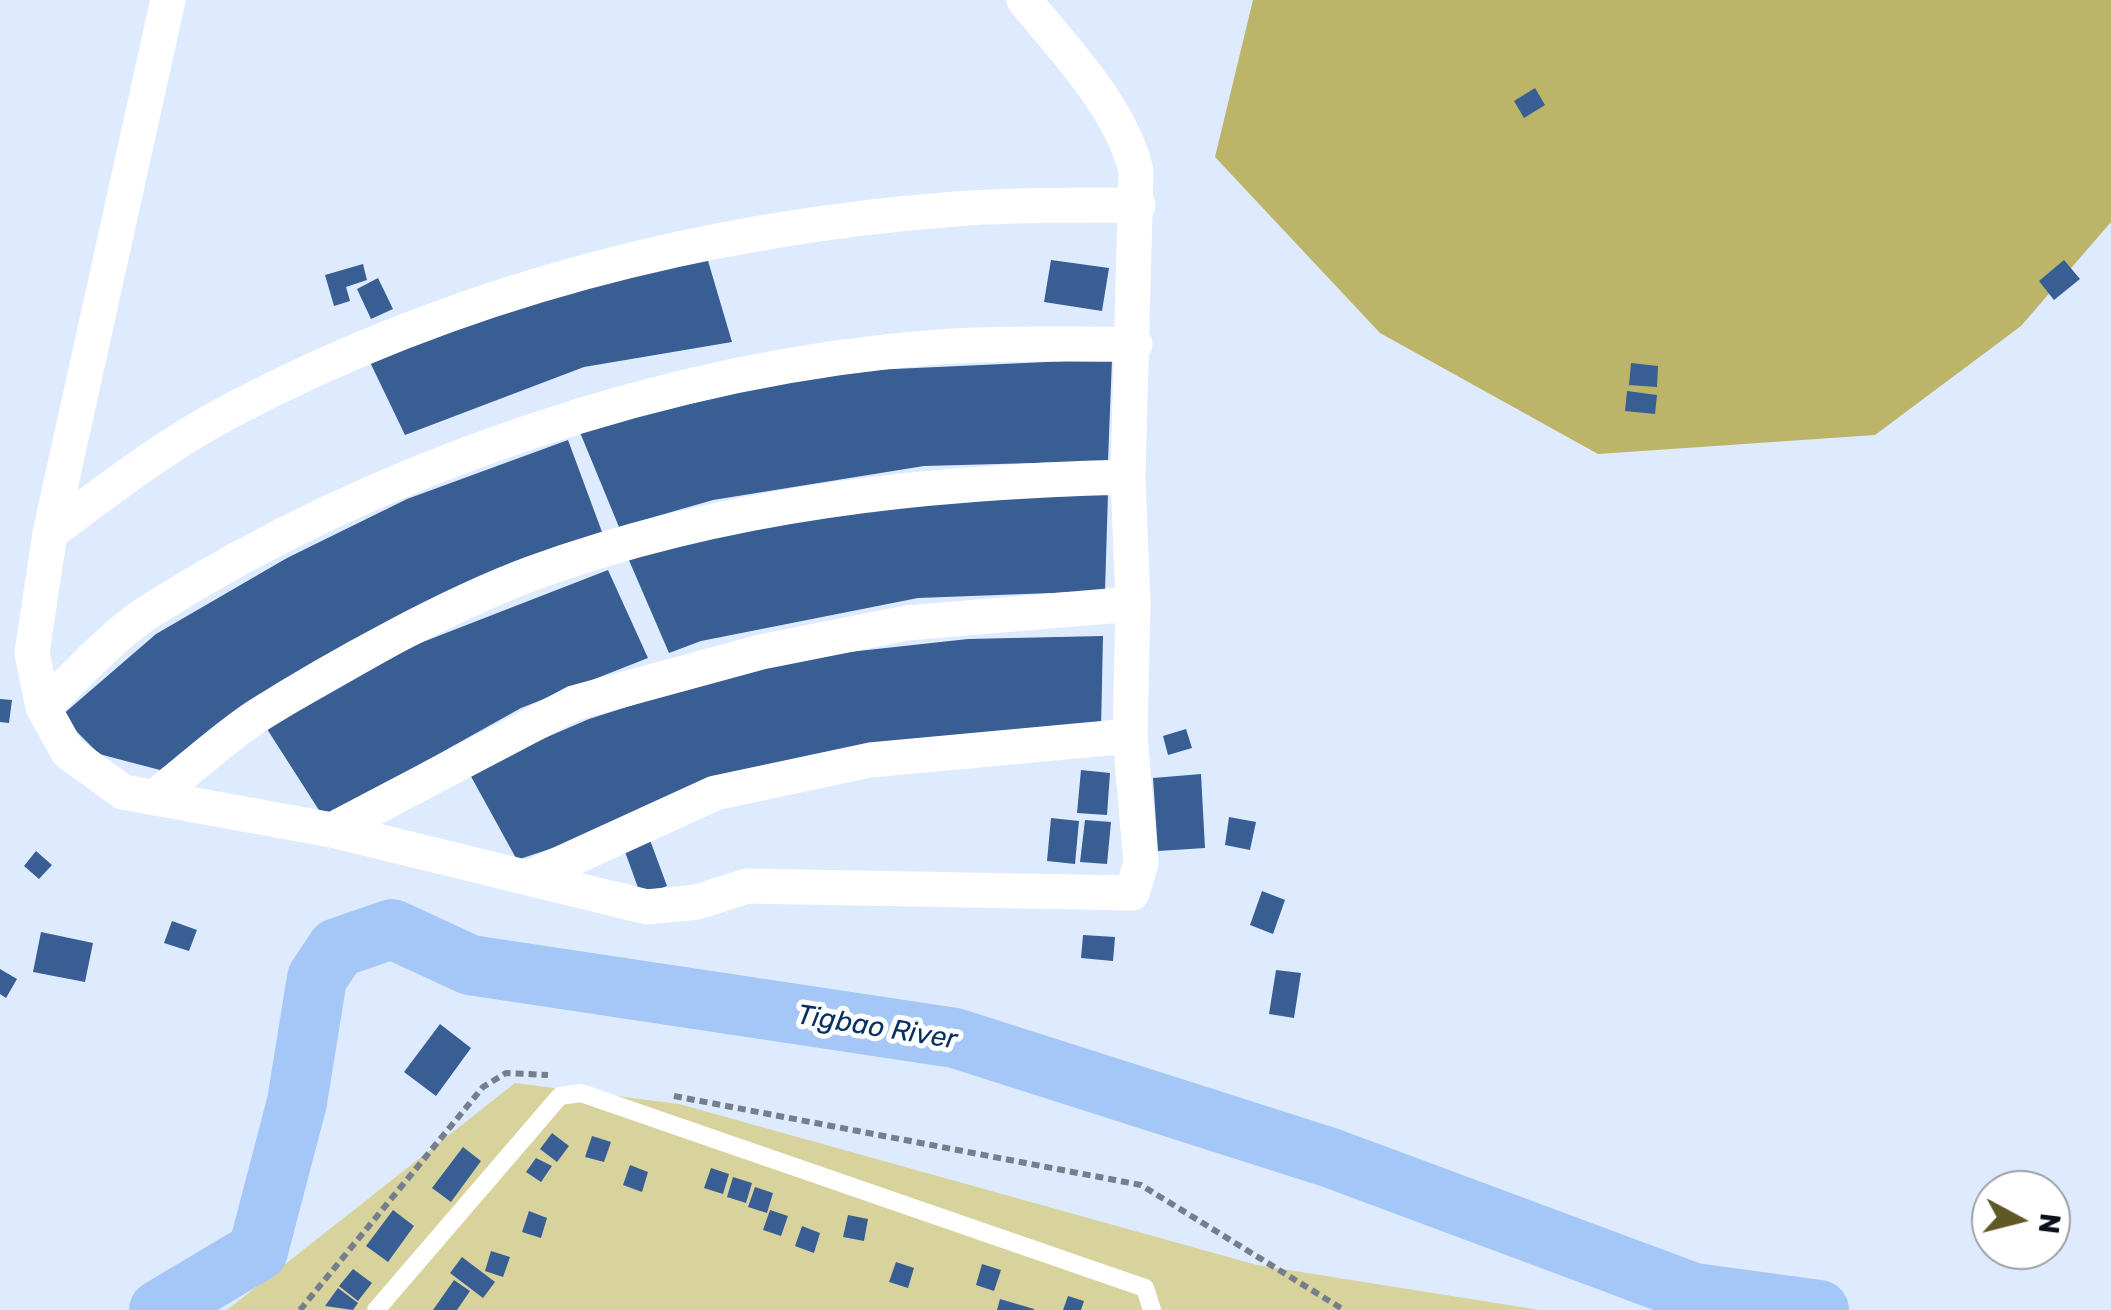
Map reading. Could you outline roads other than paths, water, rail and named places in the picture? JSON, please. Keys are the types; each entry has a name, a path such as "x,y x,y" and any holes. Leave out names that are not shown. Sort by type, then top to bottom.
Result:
{"street":[{"path":"168,0 50,533 32,653 43,707 68,752 123,792 332,830 647,907 697,902 747,886 1132,893 1141,863 1130,736 1133,604 1128,476 1138,205 1130,148 1074,61 1024,0"},
{"path":"50,533 126,476 230,411 422,324 546,280 772,232 865,218 958,208 1138,205"},
{"path":"43,707 147,613 310,523 540,425 721,378 938,347 1134,344"},
{"path":"156,796 255,717 412,631 530,574 659,534 797,504 996,480 1128,476"},
{"path":"332,830 574,703 761,652 906,623 1133,604"},
{"path":"528,878 715,793 870,760 1130,736"}],"lane":[{"path":"376,1310 560,1096 580,1093 1146,1288 1152,1310"}],"waterway":[{"name":"Tigbao River","path":"159,1310 258,1251 297,1102 317,978 337,948 392,929 470,965 955,1038 1331,1158 1694,1293 1819,1310"}]}
